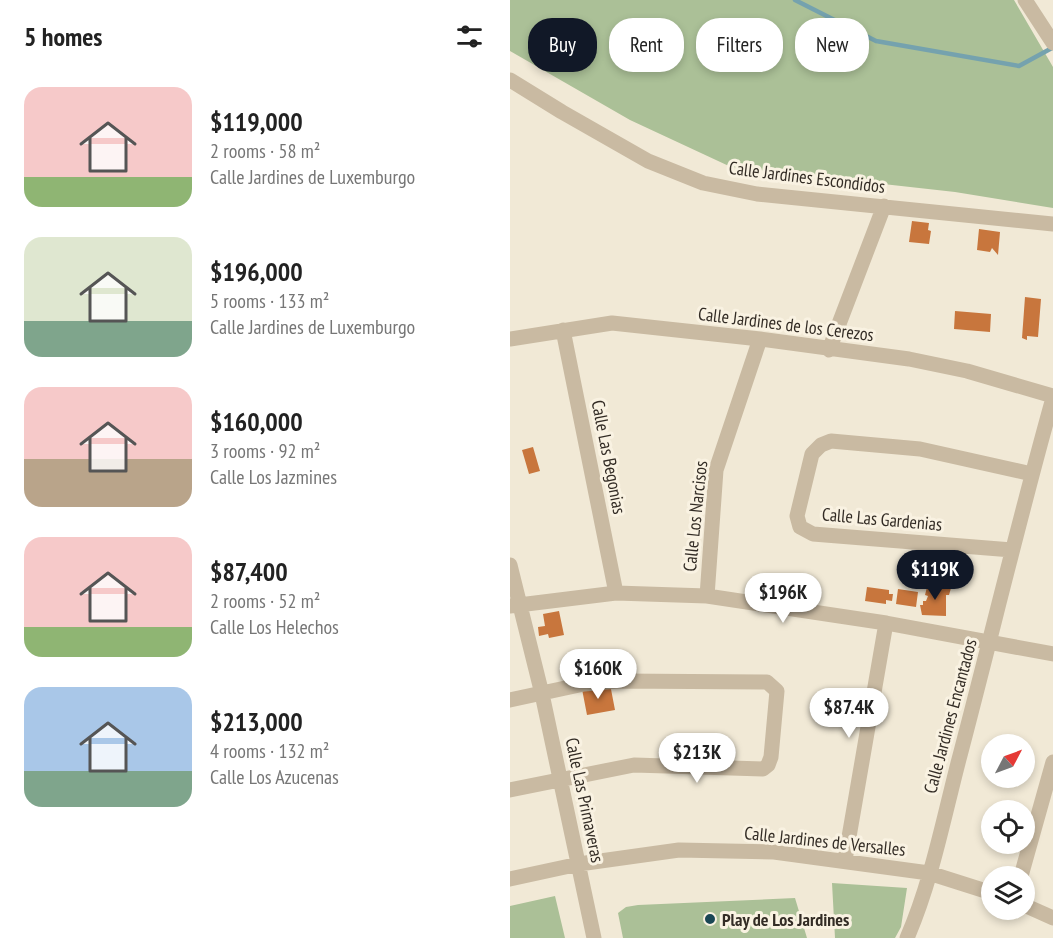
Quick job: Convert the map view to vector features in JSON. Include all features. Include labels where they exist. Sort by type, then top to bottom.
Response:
[{"type":"street","points":[[1025,0],[1053,43]]},
{"type":"street","name":"Calle Jardines Escondidos","points":[[510,80],[648,161],[704,183],[758,194],[1053,224]]},
{"type":"street","points":[[829,350],[884,206]]},
{"type":"street","name":"Calle Jardines de los Cerezos","points":[[510,339],[612,323],[760,339],[909,359],[967,371],[1053,397]]},
{"type":"street","name":"Calle Las Begonias","points":[[563,330],[616,593]]},
{"type":"street","name":"Calle Los Narcisos","points":[[707,596],[716,470],[760,339]]},
{"type":"street","name":"Calle Jardines Encantados","points":[[907,938],[929,873],[1053,397]]},
{"type":"street","name":"Calle Las Gardenias","points":[[1012,550],[813,534],[800,527],[797,516],[812,454],[821,445],[831,441],[920,449],[1032,474]]},
{"type":"street","name":"Calle Las Primaveras","points":[[510,565],[514,605],[542,694],[594,938]]},
{"type":"street","points":[[514,605],[616,593],[707,596],[886,623],[1053,654]]},
{"type":"street","points":[[845,860],[886,623]]},
{"type":"street","points":[[510,699],[584,684],[618,681],[767,682],[777,692],[771,756],[768,765],[763,769],[634,765],[510,790]]},
{"type":"street","points":[[1024,866],[1053,762]]},
{"type":"street","points":[[1038,821],[1053,827]]},
{"type":"street","name":"Calle Jardines de Versalles","points":[[510,879],[579,864],[679,850],[774,852],[929,873],[981,890]]},
{"type":"street","points":[[1035,910],[1053,918]]},
{"type":"green space","points":[[510,0],[1014,0],[1053,67],[1053,208],[955,192],[731,167],[630,120],[547,72],[597,72],[597,18],[528,18],[528,61],[510,51]]},
{"type":"green space","points":[[832,883],[907,888],[901,927],[895,938],[835,938]]},
{"type":"green space","points":[[555,896],[565,938],[510,938],[510,906]]},
{"type":"green space","name":"Play de Los Jardines","points":[[795,898],[807,938],[623,938],[618,913],[626,907],[638,905]]},
{"type":"building","points":[[912,221],[929,223],[928,230],[931,231],[929,244],[909,242]]},
{"type":"building","points":[[979,229],[1000,232],[998,255],[992,248],[990,252],[977,250]]},
{"type":"building","points":[[1025,297],[1041,299],[1038,337],[1027,336],[1027,340],[1022,338]]},
{"type":"building","points":[[955,311],[991,314],[990,332],[954,329]]},
{"type":"building","points":[[533,447],[540,471],[529,474],[522,450]]},
{"type":"building","points":[[928,583],[951,588],[949,595],[946,595],[946,616],[922,615],[920,605],[923,605],[923,601],[926,601],[928,596],[925,595]]},
{"type":"building","points":[[867,587],[889,590],[889,594],[893,594],[892,601],[886,600],[886,604],[865,601]]},
{"type":"building","points":[[898,589],[918,592],[916,607],[896,604]]},
{"type":"building","points":[[559,611],[564,635],[549,638],[548,634],[539,636],[538,627],[545,626],[543,614]]},
{"type":"building","points":[[610,684],[615,710],[587,715],[582,689]]},
{"type":"waterway","points":[[795,0],[876,41],[1019,66],[1052,48]]},
{"type":"place","name":"Play de Los Jardines","points":[[710,919]]}]
